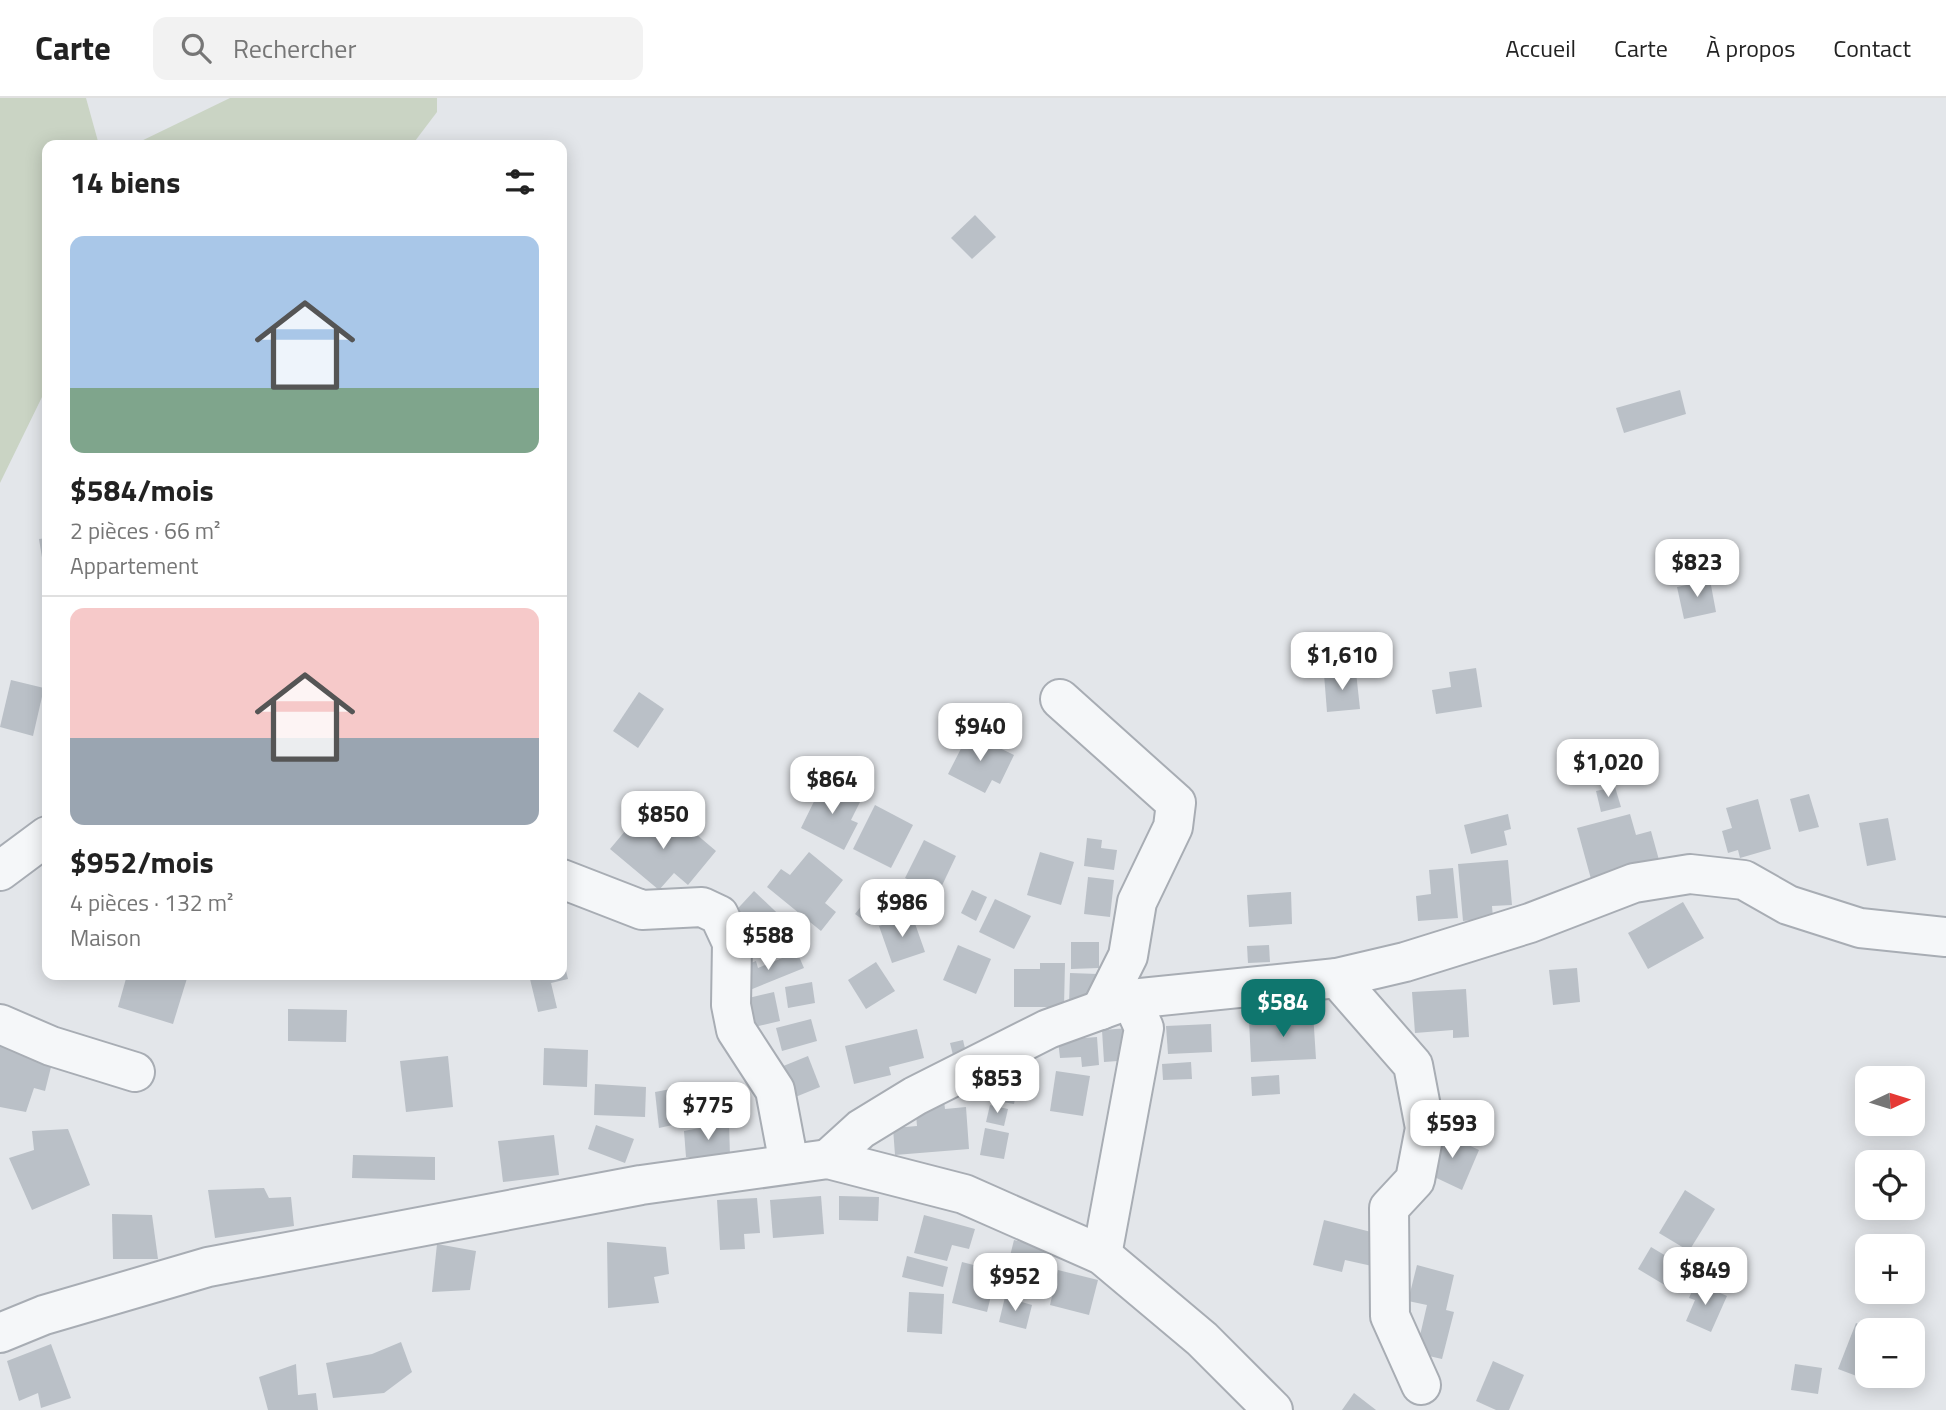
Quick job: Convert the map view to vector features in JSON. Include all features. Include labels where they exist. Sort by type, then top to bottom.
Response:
[{"type":"street","points":[[1060,699],[1175,803],[1173,827],[1137,902],[1116,1004]]},
{"type":"street","points":[[0,871],[42,840]]},
{"type":"street","points":[[828,1159],[861,1129],[915,1096],[1048,1029],[1116,1004],[1337,978],[1405,961],[1530,923],[1634,883],[1690,874],[1744,880],[1788,905],[1860,928],[1946,937]]},
{"type":"street","points":[[567,881],[642,910],[702,907],[719,915],[732,943],[731,1005],[736,1030],[775,1090],[789,1164]]},
{"type":"street","points":[[1337,978],[1413,1065],[1425,1128],[1415,1181],[1389,1208],[1390,1317],[1421,1385]]},
{"type":"street","points":[[1102,1255],[1144,1028],[1116,1004]]},
{"type":"street","points":[[0,1024],[51,1046],[135,1072]]},
{"type":"street","points":[[0,1333],[44,1315],[208,1267],[641,1185],[828,1159],[964,1194],[1102,1255],[1202,1339],[1273,1410]]},
{"type":"green space","points":[[0,98],[86,98],[98,140],[42,140],[42,397],[0,483]]},
{"type":"green space","points":[[230,98],[437,98],[437,112],[416,140],[143,140]]},
{"type":"building","points":[[975,215],[996,237],[972,259],[951,238]]},
{"type":"building","points":[[1680,390],[1686,414],[1624,433],[1616,408]]},
{"type":"building","points":[[1710,580],[1716,612],[1684,619],[1677,587]]},
{"type":"building","points":[[1476,668],[1482,707],[1436,714],[1432,690],[1451,687],[1449,672]]},
{"type":"building","points":[[1356,672],[1360,709],[1327,712],[1324,674]]},
{"type":"building","points":[[11,680],[42,688],[33,736],[0,727]]},
{"type":"building","points":[[639,692],[664,709],[638,748],[613,731]]},
{"type":"building","points":[[969,733],[1014,755],[1000,784],[992,780],[985,793],[948,774]]},
{"type":"building","points":[[824,781],[861,800],[851,820],[858,823],[844,850],[801,828]]},
{"type":"building","points":[[1615,787],[1621,807],[1601,812],[1596,791]]},
{"type":"building","points":[[1809,794],[1819,827],[1799,832],[1790,799]]},
{"type":"building","points":[[1758,799],[1771,849],[1740,858],[1738,850],[1728,853],[1722,831],[1732,828],[1726,808]]},
{"type":"building","points":[[875,805],[913,825],[891,868],[853,849]]},
{"type":"building","points":[[670,812],[716,851],[688,885],[674,873],[659,890],[610,849],[636,818],[653,832]]},
{"type":"building","points":[[1508,814],[1511,829],[1504,831],[1507,845],[1471,854],[1464,825]]},
{"type":"building","points":[[1630,814],[1636,835],[1651,831],[1659,860],[1591,879],[1577,828]]},
{"type":"building","points":[[1888,818],[1896,860],[1867,866],[1859,823]]},
{"type":"building","points":[[1087,838],[1102,840],[1101,848],[1117,850],[1114,870],[1084,866]]},
{"type":"building","points":[[924,840],[956,856],[938,894],[905,878]]},
{"type":"building","points":[[809,852],[843,880],[825,903],[836,912],[821,931],[767,887],[781,869],[790,875]]},
{"type":"building","points":[[1040,852],[1074,862],[1061,905],[1027,895]]},
{"type":"building","points":[[1508,860],[1512,905],[1492,906],[1493,918],[1463,921],[1458,864]]},
{"type":"building","points":[[1453,868],[1458,918],[1418,921],[1416,896],[1431,894],[1429,870]]},
{"type":"building","points":[[1088,877],[1114,880],[1110,917],[1084,914]]},
{"type":"building","points":[[881,881],[896,893],[870,925],[855,914]]},
{"type":"building","points":[[972,890],[987,897],[976,921],[961,913]]},
{"type":"building","points":[[754,891],[794,929],[767,957],[729,918]]},
{"type":"building","points":[[1291,892],[1292,924],[1249,927],[1247,895]]},
{"type":"building","points":[[995,899],[1031,916],[1014,949],[979,932]]},
{"type":"building","points":[[1683,902],[1704,938],[1648,969],[1628,933]]},
{"type":"building","points":[[912,915],[925,952],[892,963],[879,926]]},
{"type":"building","points":[[1071,942],[1099,942],[1099,968],[1071,969]]},
{"type":"building","points":[[958,945],[991,959],[976,994],[943,980]]},
{"type":"building","points":[[1269,945],[1270,962],[1248,963],[1247,946]]},
{"type":"building","points":[[797,952],[804,968],[745,992],[736,969],[756,961],[758,968]]},
{"type":"building","points":[[876,962],[895,991],[866,1009],[848,980]]},
{"type":"building","points":[[1040,963],[1065,963],[1064,1007],[1014,1007],[1014,969],[1040,969]]},
{"type":"building","points":[[1577,968],[1580,1002],[1553,1005],[1549,970]]},
{"type":"building","points":[[1070,973],[1098,974],[1092,1006],[1069,1006]]},
{"type":"building","points":[[126,980],[186,980],[173,1024],[118,1007]]},
{"type":"building","points":[[530,980],[564,980],[551,983],[557,1008],[538,1012]]},
{"type":"building","points":[[812,982],[815,1003],[788,1008],[785,987]]},
{"type":"building","points":[[1466,989],[1469,1037],[1453,1038],[1453,1030],[1415,1033],[1412,992]]},
{"type":"building","points":[[774,992],[780,1021],[754,1027],[736,1001]]},
{"type":"building","points":[[288,1009],[347,1010],[346,1042],[288,1041]]},
{"type":"building","points":[[1313,1012],[1316,1059],[1251,1062],[1249,1020],[1291,1018],[1291,1014]]},
{"type":"building","points":[[811,1019],[817,1041],[782,1051],[776,1028]]},
{"type":"building","points":[[1211,1024],[1212,1052],[1168,1054],[1166,1026]]},
{"type":"building","points":[[1129,1028],[1132,1060],[1104,1062],[1102,1030]]},
{"type":"building","points":[[917,1029],[924,1058],[889,1067],[891,1075],[854,1084],[845,1046]]},
{"type":"building","points":[[1097,1037],[1099,1065],[1082,1067],[1081,1057],[1060,1058],[1058,1040]]},
{"type":"building","points":[[963,1040],[968,1061],[955,1063],[950,1043]]},
{"type":"building","points":[[0,1044],[51,1067],[45,1091],[34,1088],[26,1112],[0,1107]]},
{"type":"building","points":[[544,1048],[588,1050],[587,1087],[543,1085]]},
{"type":"building","points":[[448,1056],[453,1107],[406,1112],[400,1061]]},
{"type":"building","points":[[808,1056],[820,1087],[788,1100],[776,1069]]},
{"type":"building","points":[[1191,1062],[1192,1079],[1163,1080],[1162,1064]]},
{"type":"building","points":[[1056,1071],[1090,1076],[1083,1116],[1050,1111]]},
{"type":"building","points":[[1279,1075],[1280,1094],[1252,1096],[1251,1077]]},
{"type":"building","points":[[595,1084],[646,1087],[645,1117],[594,1115]]},
{"type":"building","points":[[994,1084],[1017,1088],[1014,1104],[991,1100]]},
{"type":"building","points":[[676,1088],[682,1123],[659,1128],[655,1092]]},
{"type":"building","points":[[944,1101],[945,1109],[966,1107],[969,1149],[895,1155],[893,1128],[917,1126],[915,1104]]},
{"type":"building","points":[[990,1105],[1008,1109],[1004,1126],[986,1122]]},
{"type":"building","points":[[729,1122],[730,1157],[686,1157],[684,1131]]},
{"type":"building","points":[[596,1125],[634,1139],[625,1163],[588,1149]]},
{"type":"building","points":[[985,1128],[1009,1133],[1004,1159],[980,1155]]},
{"type":"building","points":[[68,1129],[90,1185],[32,1210],[9,1158],[34,1150],[32,1131]]},
{"type":"building","points":[[1437,1130],[1479,1150],[1462,1190],[1428,1174]]},
{"type":"building","points":[[554,1135],[559,1175],[503,1182],[498,1141]]},
{"type":"building","points":[[353,1155],[435,1157],[435,1180],[352,1178]]},
{"type":"building","points":[[264,1188],[269,1198],[291,1197],[294,1226],[215,1238],[208,1190]]},
{"type":"building","points":[[1685,1190],[1715,1209],[1689,1251],[1659,1233]]},
{"type":"building","points":[[821,1196],[824,1234],[773,1238],[770,1200]]},
{"type":"building","points":[[839,1196],[879,1197],[878,1221],[839,1220]]},
{"type":"building","points":[[757,1198],[760,1233],[744,1234],[745,1249],[720,1250],[717,1200]]},
{"type":"building","points":[[112,1214],[152,1215],[158,1259],[113,1259]]},
{"type":"building","points":[[924,1215],[975,1229],[969,1249],[952,1245],[947,1261],[914,1253]]},
{"type":"building","points":[[1324,1220],[1379,1234],[1372,1266],[1345,1260],[1342,1272],[1313,1265]]},
{"type":"building","points":[[1014,1240],[1050,1249],[1041,1285],[1005,1276]]},
{"type":"building","points":[[607,1242],[666,1247],[669,1274],[654,1277],[659,1303],[608,1308]]},
{"type":"building","points":[[437,1244],[476,1251],[470,1290],[432,1292]]},
{"type":"building","points":[[1651,1247],[1681,1265],[1668,1287],[1638,1269]]},
{"type":"building","points":[[907,1256],[948,1267],[943,1287],[902,1277]]},
{"type":"building","points":[[962,1262],[997,1271],[987,1312],[952,1303]]},
{"type":"building","points":[[1417,1265],[1454,1275],[1446,1310],[1454,1312],[1442,1359],[1416,1353],[1427,1305],[1408,1301]]},
{"type":"building","points":[[1058,1270],[1098,1280],[1089,1315],[1050,1305]]},
{"type":"building","points":[[1696,1282],[1727,1296],[1711,1332],[1686,1321],[1695,1300],[1689,1298]]},
{"type":"building","points":[[909,1292],[944,1294],[942,1334],[907,1332]]},
{"type":"building","points":[[1005,1297],[1032,1305],[1026,1329],[999,1322]]},
{"type":"building","points":[[1855,1326],[1855,1375],[1838,1369]]},
{"type":"building","points":[[401,1342],[412,1372],[384,1393],[333,1398],[326,1363],[372,1354]]},
{"type":"building","points":[[51,1344],[71,1398],[41,1408],[38,1393],[19,1401],[7,1361]]},
{"type":"building","points":[[1493,1361],[1524,1375],[1509,1410],[1496,1410],[1476,1401]]},
{"type":"building","points":[[296,1364],[298,1395],[316,1393],[318,1410],[268,1410],[259,1377]]},
{"type":"building","points":[[1795,1364],[1822,1368],[1818,1394],[1791,1390]]},
{"type":"building","points":[[1354,1393],[1376,1410],[1342,1410]]}]
